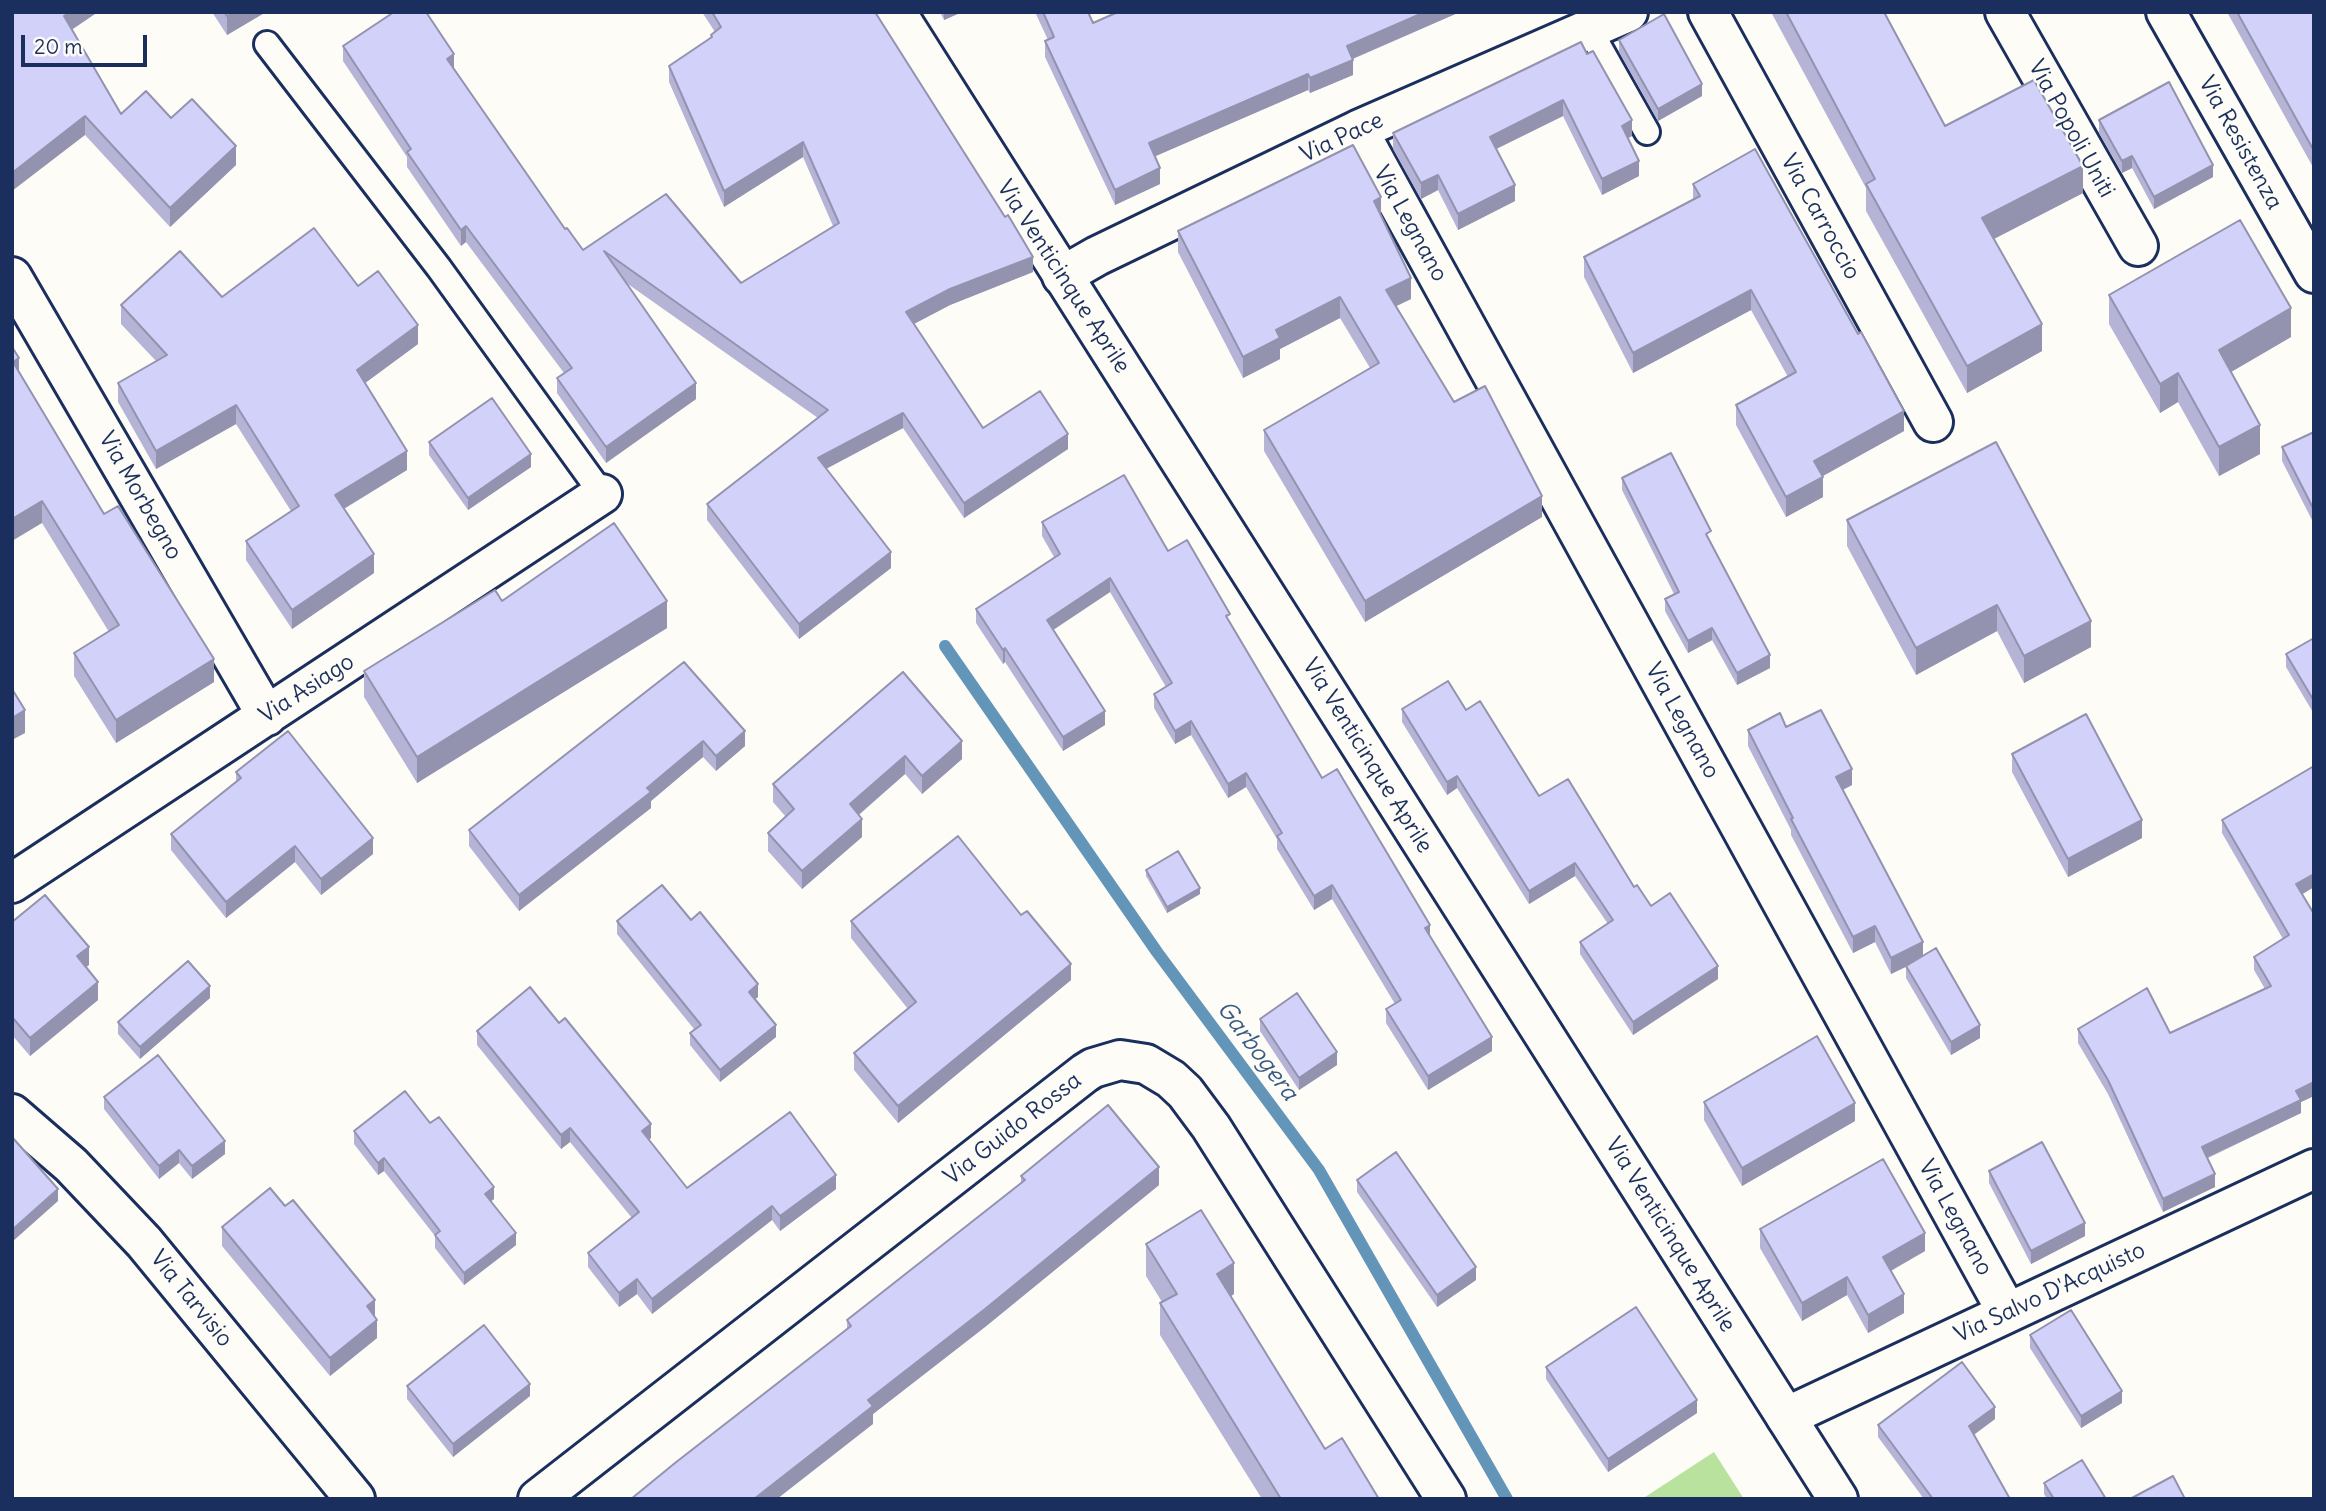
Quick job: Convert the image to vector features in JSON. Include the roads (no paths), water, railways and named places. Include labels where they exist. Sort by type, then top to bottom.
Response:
[{"type":"street","name":"Via Venticinque Aprile","points":[[896,12],[1838,1499]]},
{"type":"street","name":"Via Pace","points":[[1062,276],[1097,256],[1358,130],[1629,12]]},
{"type":"street","name":"Via Carroccio","points":[[1708,12],[1933,422]]},
{"type":"street","name":"Via Popoli Uniti","points":[[2005,12],[2138,246]]},
{"type":"street","name":"Via Resistenza","points":[[2166,12],[2314,273]]},
{"type":"street","name":"Via Legnano","points":[[1358,130],[2007,1312]]},
{"type":"street","name":"Via Morbegno","points":[[12,277],[267,716]]},
{"type":"street","name":"Via Asiago","points":[[12,883],[602,494]]},
{"type":"street","name":"Via Guido Rossa","points":[[538,1499],[1085,1073],[1120,1060],[1138,1061],[1171,1079],[1185,1092],[1212,1127],[1446,1499]]},
{"type":"street","name":"Via Tarvisio","points":[[12,1114],[71,1164],[144,1242],[355,1499]]},
{"type":"street","name":"Via Salvo D'Acquisto","points":[[1786,1417],[2314,1169]]},
{"type":"lane","points":[[1589,29],[1647,132]]},
{"type":"lane","points":[[267,44],[439,268],[602,494]]},
{"type":"waterway","name":"Garbogera","points":[[945,646],[1157,952],[1319,1170],[1507,1499]]}]
